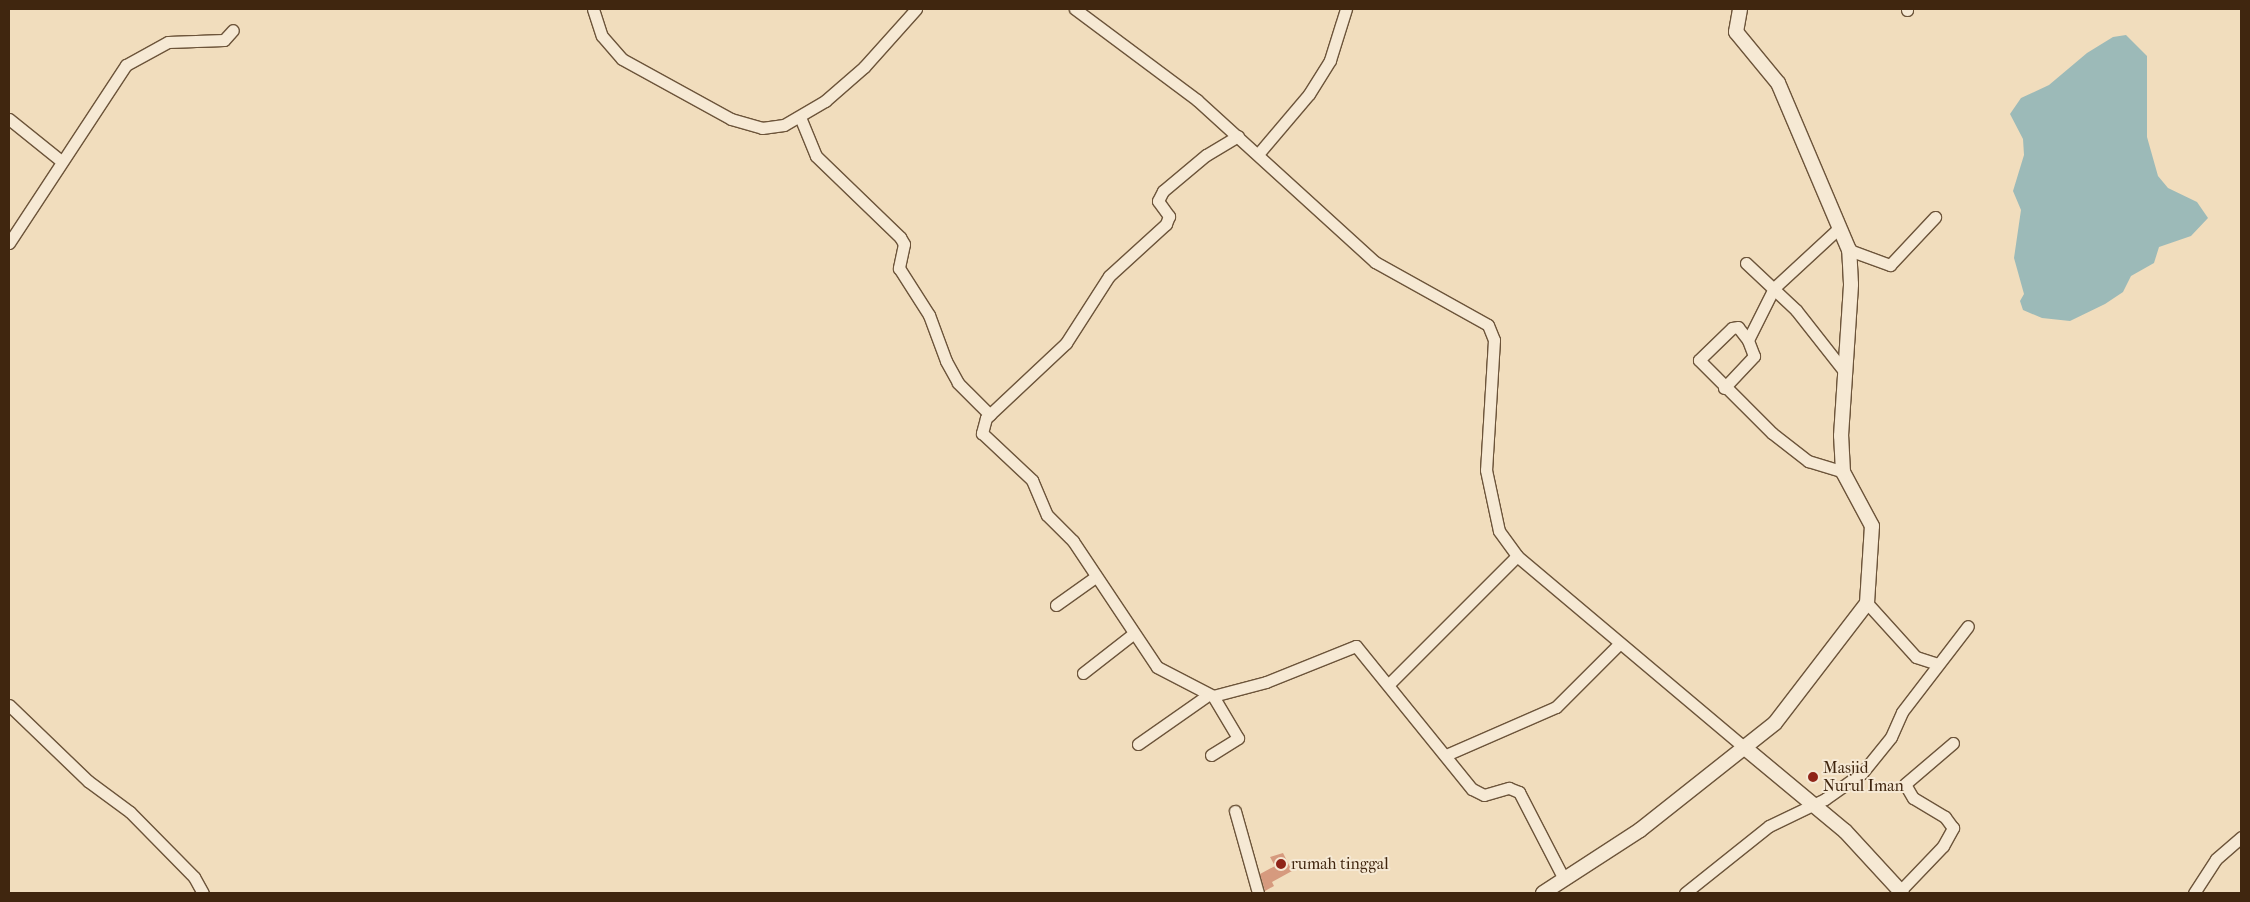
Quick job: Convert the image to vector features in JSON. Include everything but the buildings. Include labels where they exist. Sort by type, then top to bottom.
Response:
[{"type":"street","points":[[593,9],[602,36],[614,52],[683,95],[754,126],[779,126],[800,117],[864,67],[916,9]]},
{"type":"street","points":[[1075,9],[1259,153],[1375,262],[1492,330],[1487,488],[1499,531],[1517,556],[1619,644],[1814,804],[1901,892],[1943,846],[1953,828],[1945,817],[1913,798],[1905,784],[1954,742]]},
{"type":"street","points":[[1259,153],[1309,94],[1330,60],[1346,9]]},
{"type":"street","points":[[1543,893],[1640,830],[1787,713],[1867,603],[1872,526],[1843,472],[1844,371],[1851,284],[1849,250],[1778,83],[1736,32],[1740,9]]},
{"type":"street","points":[[9,243],[60,160],[133,59],[168,42],[224,40],[233,30]]},
{"type":"street","points":[[800,117],[816,156],[900,236],[904,244],[899,268],[929,315],[949,366],[958,383],[990,415]]},
{"type":"street","points":[[9,119],[60,160]]},
{"type":"street","points":[[1212,755],[1238,738],[1211,695],[1157,667],[1094,578],[1073,541],[1047,515],[1032,480],[982,433],[981,425],[1062,347],[1103,283],[1166,224],[1169,216],[1158,200],[1164,191],[1206,155],[1238,136]]},
{"type":"street","points":[[1849,250],[1890,265],[1935,216]]},
{"type":"street","points":[[1748,340],[1774,288],[1839,228]]},
{"type":"street","points":[[1746,263],[1774,288],[1844,371]]},
{"type":"street","points":[[1724,388],[1754,356],[1748,340],[1735,327],[1698,358],[1724,388],[1808,461],[1843,472]]},
{"type":"street","points":[[1389,684],[1517,556]]},
{"type":"street","points":[[1056,605],[1094,578]]},
{"type":"street","points":[[1867,603],[1916,657],[1937,664]]},
{"type":"street","points":[[1685,893],[1756,835],[1849,784],[1876,758],[1902,712],[1968,626]]},
{"type":"street","points":[[1083,673],[1133,634]]},
{"type":"street","points":[[1446,754],[1556,707],[1619,644]]},
{"type":"street","points":[[1138,744],[1211,695],[1266,682],[1354,646],[1389,684],[1477,793],[1509,788],[1519,792],[1564,879]]},
{"type":"street","points":[[9,705],[74,768],[130,812],[194,876],[203,893]]},
{"type":"street","points":[[1235,811],[1258,893]]},
{"type":"street","points":[[2194,893],[2216,859],[2241,837]]},
{"type":"water","points":[[2126,35],[2147,56],[2147,137],[2158,176],[2168,188],[2197,202],[2208,218],[2191,236],[2159,247],[2154,263],[2131,276],[2123,292],[2105,304],[2070,321],[2042,318],[2023,310],[2020,301],[2024,294],[2014,258],[2021,210],[2013,191],[2024,155],[2023,139],[2010,114],[2021,98],[2049,85],[2087,53],[2113,37]]},
{"type":"place","name":"Masjid Nurul Iman","points":[[1813,777]]},
{"type":"place","name":"rumah tinggal","points":[[1281,864]]}]
